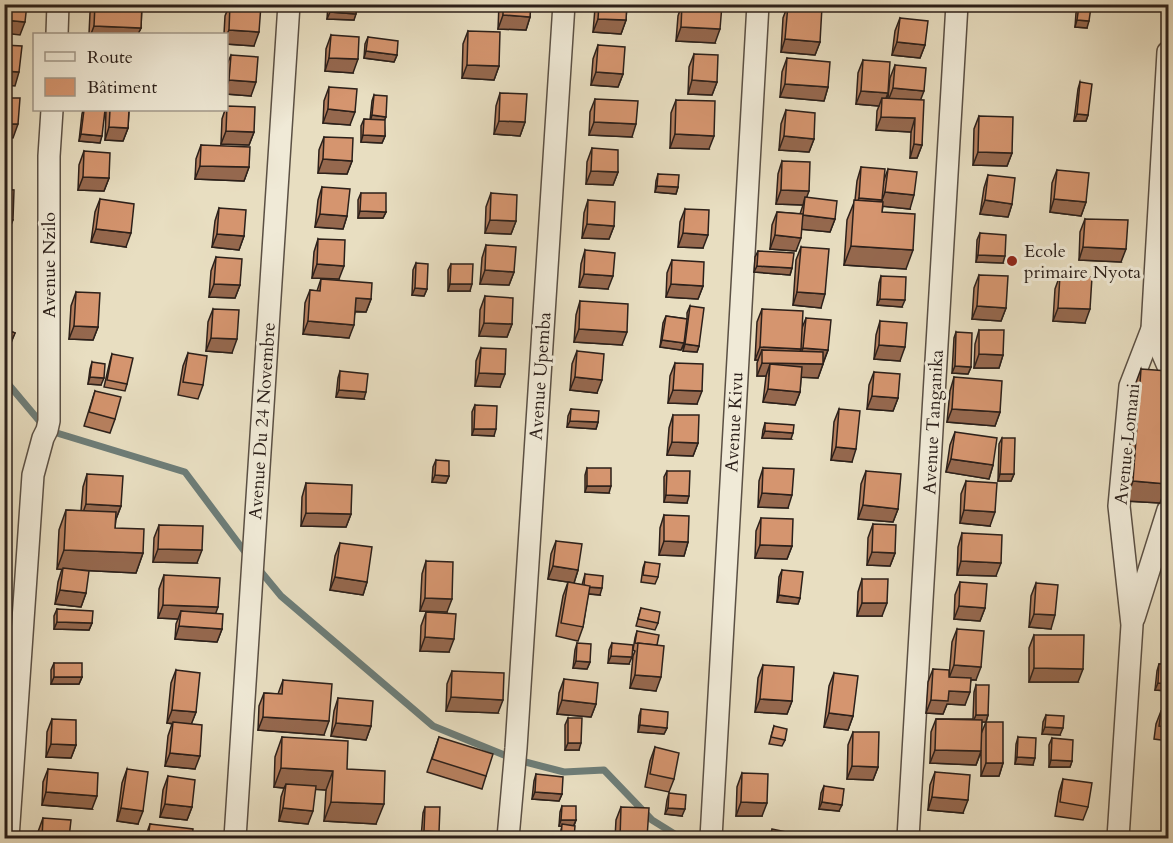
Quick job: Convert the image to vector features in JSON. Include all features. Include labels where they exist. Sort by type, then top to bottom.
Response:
[{"type":"street","points":[[57,33],[58,4]]},
{"type":"street","name":"Avenue Du 24 Novembre","points":[[235,838],[289,4]]},
{"type":"street","name":"Avenue Upemba","points":[[508,838],[516,748],[564,4]]},
{"type":"street","name":"Avenue Kivu","points":[[711,838],[758,4]]},
{"type":"street","name":"Avenue Tanganika","points":[[909,838],[957,4]]},
{"type":"street","name":"Avenue Lomani","points":[[1118,838],[1132,625],[1119,506],[1130,386],[1152,329],[1168,52]]},
{"type":"street","name":"Avenue Nzilo","points":[[8,838],[33,475],[46,430],[49,156],[52,111]]},
{"type":"street","points":[[1152,329],[1168,366]]},
{"type":"street","points":[[1132,625],[1168,510]]},
{"type":"building","points":[[4,4],[27,4],[25,22],[4,20]]},
{"type":"building","points":[[95,4],[142,4],[141,28],[94,26]]},
{"type":"building","points":[[230,4],[261,5],[259,32],[229,30]]},
{"type":"building","points":[[330,4],[357,4],[356,14],[330,12]]},
{"type":"building","points":[[503,4],[531,4],[530,17],[503,15]]},
{"type":"building","points":[[599,4],[627,4],[626,20],[598,19]]},
{"type":"building","points":[[682,4],[722,5],[720,29],[681,27]]},
{"type":"building","points":[[788,5],[822,7],[820,42],[785,39]]},
{"type":"building","points":[[1079,6],[1091,7],[1089,21],[1077,20]]},
{"type":"building","points":[[900,18],[928,21],[925,45],[897,42]]},
{"type":"building","points":[[468,31],[500,32],[499,66],[467,65]]},
{"type":"building","points":[[331,35],[359,37],[358,59],[329,58]]},
{"type":"building","points":[[368,37],[398,41],[397,55],[366,51]]},
{"type":"building","points":[[4,45],[22,46],[19,72],[4,71]]},
{"type":"building","points":[[598,45],[625,47],[623,74],[596,72]]},
{"type":"building","points":[[694,54],[718,55],[717,82],[692,80]]},
{"type":"building","points":[[231,55],[258,57],[256,82],[229,80]]},
{"type":"building","points":[[787,58],[830,62],[828,87],[785,84]]},
{"type":"building","points":[[863,60],[890,62],[888,93],[861,91]]},
{"type":"building","points":[[895,65],[926,68],[924,91],[893,88]]},
{"type":"building","points":[[1080,82],[1092,84],[1088,115],[1077,114]]},
{"type":"building","points":[[329,87],[357,89],[355,112],[328,109]]},
{"type":"building","points":[[500,93],[527,94],[525,122],[499,121]]},
{"type":"building","points":[[374,95],[387,96],[386,117],[372,115]]},
{"type":"building","points":[[4,98],[20,98],[18,124],[4,124]]},
{"type":"building","points":[[882,98],[924,100],[922,145],[914,144],[915,118],[881,117]]},
{"type":"building","points":[[595,99],[638,101],[636,124],[594,122]]},
{"type":"building","points":[[676,100],[715,101],[714,136],[675,134]]},
{"type":"building","points":[[228,106],[255,107],[254,132],[226,131]]},
{"type":"building","points":[[786,110],[815,113],[814,139],[784,136]]},
{"type":"building","points":[[84,111],[105,111],[102,136],[81,134]]},
{"type":"building","points":[[110,111],[129,111],[128,128],[109,127]]},
{"type":"building","points":[[979,116],[1013,117],[1012,153],[978,152]]},
{"type":"building","points":[[364,119],[385,120],[385,136],[363,135]]},
{"type":"building","points":[[324,137],[353,138],[352,161],[323,159]]},
{"type":"building","points":[[201,145],[250,147],[249,167],[200,166]]},
{"type":"building","points":[[592,148],[618,150],[618,172],[591,171]]},
{"type":"building","points":[[84,151],[110,153],[109,178],[83,177]]},
{"type":"building","points":[[782,161],[810,162],[809,191],[781,190]]},
{"type":"building","points":[[861,167],[885,169],[882,200],[859,198]]},
{"type":"building","points":[[888,169],[917,172],[914,195],[885,192]]},
{"type":"building","points":[[1057,170],[1089,173],[1086,202],[1054,199]]},
{"type":"building","points":[[658,174],[679,175],[678,187],[657,186]]},
{"type":"building","points":[[988,175],[1015,178],[1012,204],[985,200]]},
{"type":"building","points":[[322,187],[350,189],[347,216],[320,214]]},
{"type":"building","points":[[4,189],[14,190],[13,220],[4,219]]},
{"type":"building","points":[[361,193],[386,193],[386,212],[360,211]]},
{"type":"building","points":[[491,193],[517,195],[516,221],[490,220]]},
{"type":"building","points":[[805,197],[837,201],[835,219],[803,215]]},
{"type":"building","points":[[100,199],[134,204],[131,233],[96,229]]},
{"type":"building","points":[[588,200],[615,202],[614,226],[587,224]]},
{"type":"building","points":[[854,200],[883,202],[882,212],[915,214],[913,250],[851,246]]},
{"type":"building","points":[[219,208],[246,210],[244,236],[217,234]]},
{"type":"building","points":[[685,209],[709,210],[708,235],[683,233]]},
{"type":"building","points":[[777,212],[803,214],[801,238],[775,235]]},
{"type":"building","points":[[1085,219],[1128,220],[1126,249],[1083,247]]},
{"type":"building","points":[[980,233],[1006,235],[1005,256],[978,255]]},
{"type":"building","points":[[318,239],[345,240],[344,266],[317,264]]},
{"type":"building","points":[[486,245],[516,247],[514,272],[485,270]]},
{"type":"building","points":[[801,247],[829,249],[825,294],[797,292]]},
{"type":"building","points":[[585,250],[615,253],[613,276],[584,274]]},
{"type":"building","points":[[758,251],[794,253],[792,268],[757,266]]},
{"type":"building","points":[[216,257],[242,259],[240,285],[214,284]]},
{"type":"building","points":[[672,260],[704,262],[703,286],[671,284]]},
{"type":"building","points":[[416,263],[428,264],[427,289],[415,288]]},
{"type":"building","points":[[451,264],[473,264],[472,284],[450,284]]},
{"type":"building","points":[[979,275],[1008,276],[1006,308],[977,306]]},
{"type":"building","points":[[1060,275],[1092,277],[1090,309],[1058,308]]},
{"type":"building","points":[[881,276],[906,277],[905,300],[880,299]]},
{"type":"building","points":[[321,279],[372,283],[371,299],[356,298],[354,325],[308,321],[310,290],[320,291]]},
{"type":"building","points":[[76,292],[100,293],[98,327],[74,326]]},
{"type":"building","points":[[485,296],[513,298],[512,324],[484,323]]},
{"type":"building","points":[[580,301],[628,304],[627,332],[579,329]]},
{"type":"building","points":[[690,306],[704,308],[699,346],[685,344]]},
{"type":"building","points":[[213,309],[239,310],[237,339],[211,338]]},
{"type":"building","points":[[762,309],[803,311],[801,349],[760,347]]},
{"type":"building","points":[[666,316],[687,319],[684,343],[662,340]]},
{"type":"building","points":[[806,318],[831,320],[828,350],[803,348]]},
{"type":"building","points":[[880,321],[907,323],[905,347],[879,345]]},
{"type":"building","points":[[4,329],[15,333],[9,346],[4,344]]},
{"type":"building","points":[[979,330],[1004,330],[1003,355],[979,354]]},
{"type":"building","points":[[956,332],[972,333],[971,367],[955,366]]},
{"type":"building","points":[[481,348],[506,349],[505,374],[479,373]]},
{"type":"building","points":[[762,350],[823,352],[823,364],[762,363]]},
{"type":"building","points":[[577,351],[604,354],[602,380],[575,377]]},
{"type":"building","points":[[188,353],[207,356],[203,385],[183,382]]},
{"type":"building","points":[[112,354],[133,358],[127,384],[107,380]]},
{"type":"building","points":[[92,362],[105,364],[104,378],[90,377]]},
{"type":"building","points":[[675,363],[703,364],[702,391],[673,390]]},
{"type":"building","points":[[770,364],[802,367],[800,392],[768,389]]},
{"type":"building","points":[[1141,369],[1168,371],[1167,484],[1133,481]]},
{"type":"building","points":[[340,371],[368,374],[366,392],[339,390]]},
{"type":"building","points":[[874,372],[900,374],[898,398],[872,396]]},
{"type":"building","points":[[954,377],[1002,381],[1000,412],[952,409]]},
{"type":"building","points":[[95,391],[121,397],[115,419],[89,412]]},
{"type":"building","points":[[475,405],[497,406],[496,429],[474,429]]},
{"type":"building","points":[[571,409],[599,411],[598,422],[570,421]]},
{"type":"building","points":[[839,409],[860,411],[856,449],[836,447]]},
{"type":"building","points":[[673,415],[699,415],[698,443],[672,442]]},
{"type":"building","points":[[765,423],[794,425],[793,433],[765,431]]},
{"type":"building","points":[[955,432],[997,438],[993,465],[951,459]]},
{"type":"building","points":[[1002,438],[1015,438],[1014,474],[1000,474]]},
{"type":"building","points":[[436,460],[449,461],[449,476],[435,475]]},
{"type":"building","points":[[587,468],[611,468],[611,486],[587,486]]},
{"type":"building","points":[[763,468],[794,469],[792,495],[762,493]]},
{"type":"building","points":[[667,471],[690,471],[689,496],[666,495]]},
{"type":"building","points":[[866,471],[901,474],[898,509],[863,505]]},
{"type":"building","points":[[87,474],[123,476],[121,506],[86,504]]},
{"type":"building","points":[[966,481],[997,483],[995,512],[964,510]]},
{"type":"building","points":[[306,483],[352,485],[351,514],[306,513]]},
{"type":"building","points":[[66,510],[116,512],[115,528],[144,529],[143,553],[64,550]]},
{"type":"building","points":[[664,515],[689,516],[688,542],[664,541]]},
{"type":"building","points":[[761,518],[793,519],[792,546],[760,545]]},
{"type":"building","points":[[873,524],[896,525],[895,553],[872,552]]},
{"type":"building","points":[[159,525],[203,526],[202,550],[158,549]]},
{"type":"building","points":[[962,533],[1002,535],[1001,563],[961,561]]},
{"type":"building","points":[[556,541],[582,544],[578,570],[553,566]]},
{"type":"building","points":[[340,543],[372,547],[367,582],[335,577]]},
{"type":"building","points":[[426,561],[453,562],[452,599],[425,598]]},
{"type":"building","points":[[645,562],[660,564],[658,577],[643,575]]},
{"type":"building","points":[[63,568],[89,571],[86,593],[60,590]]},
{"type":"building","points":[[782,570],[803,572],[800,598],[779,595]]},
{"type":"building","points":[[585,574],[603,576],[602,588],[584,585]]},
{"type":"building","points":[[164,575],[220,578],[218,607],[163,605]]},
{"type":"building","points":[[862,579],[888,579],[887,603],[862,603]]},
{"type":"building","points":[[568,582],[590,586],[583,627],[561,623]]},
{"type":"building","points":[[960,582],[987,584],[985,608],[959,606]]},
{"type":"building","points":[[1036,583],[1058,585],[1055,615],[1034,614]]},
{"type":"building","points":[[641,608],[660,612],[658,623],[638,619]]},
{"type":"building","points":[[57,609],[93,611],[92,623],[57,622]]},
{"type":"building","points":[[181,611],[223,614],[222,629],[179,626]]},
{"type":"building","points":[[426,612],[456,614],[454,639],[425,637]]},
{"type":"building","points":[[957,629],[984,631],[981,667],[954,665]]},
{"type":"building","points":[[637,631],[659,635],[657,645],[635,643]]},
{"type":"building","points":[[1034,635],[1084,635],[1083,669],[1034,668]]},
{"type":"building","points":[[577,643],[591,644],[590,662],[576,661]]},
{"type":"building","points":[[612,643],[633,645],[632,657],[611,656]]},
{"type":"building","points":[[638,643],[664,646],[661,677],[635,675]]},
{"type":"building","points":[[54,663],[82,663],[82,677],[54,677]]},
{"type":"building","points":[[1159,664],[1168,664],[1168,684],[1158,683]]},
{"type":"building","points":[[763,665],[794,667],[792,701],[760,699]]},
{"type":"building","points":[[933,669],[949,670],[949,677],[971,678],[970,692],[949,691],[948,701],[931,700]]},
{"type":"building","points":[[176,670],[200,673],[196,712],[172,710]]},
{"type":"building","points":[[452,671],[504,673],[503,700],[451,697]]},
{"type":"building","points":[[834,673],[858,676],[853,716],[829,713]]},
{"type":"building","points":[[564,679],[598,683],[596,704],[562,700]]},
{"type":"building","points":[[283,680],[332,684],[329,721],[263,717],[264,693],[282,694]]},
{"type":"building","points":[[976,685],[989,685],[988,715],[976,715]]},
{"type":"building","points":[[338,698],[373,701],[371,726],[336,723]]},
{"type":"building","points":[[641,709],[668,712],[667,728],[640,725]]},
{"type":"building","points":[[1161,711],[1168,712],[1168,727],[1159,726]]},
{"type":"building","points":[[1046,715],[1064,716],[1063,728],[1045,727]]},
{"type":"building","points":[[568,718],[582,718],[581,743],[568,743]]},
{"type":"building","points":[[52,719],[76,720],[76,745],[51,744]]},
{"type":"building","points":[[936,719],[982,720],[981,751],[935,750]]},
{"type":"building","points":[[173,722],[202,725],[200,756],[170,753]]},
{"type":"building","points":[[986,722],[1003,722],[1003,763],[986,763]]},
{"type":"building","points":[[774,726],[787,729],[785,740],[771,737]]},
{"type":"building","points":[[853,732],[879,732],[878,767],[852,766]]},
{"type":"building","points":[[282,737],[348,741],[347,769],[385,771],[384,804],[331,802],[333,771],[281,768]]},
{"type":"building","points":[[439,737],[493,754],[486,776],[432,759]]},
{"type":"building","points":[[1018,737],[1036,738],[1035,758],[1017,757]]},
{"type":"building","points":[[1052,738],[1073,740],[1072,761],[1051,760]]},
{"type":"building","points":[[655,747],[679,753],[674,779],[650,774]]},
{"type":"building","points":[[48,769],[98,773],[97,796],[46,792]]},
{"type":"building","points":[[127,769],[148,772],[143,811],[121,808]]},
{"type":"building","points":[[935,772],[970,775],[968,800],[932,797]]},
{"type":"building","points":[[742,773],[768,774],[767,803],[741,802]]},
{"type":"building","points":[[536,774],[563,777],[562,794],[535,792]]},
{"type":"building","points":[[168,776],[195,780],[192,807],[165,804]]},
{"type":"building","points":[[1063,779],[1092,783],[1088,807],[1060,802]]},
{"type":"building","points":[[286,784],[316,786],[313,811],[283,808]]},
{"type":"building","points":[[824,786],[844,789],[842,805],[822,802]]},
{"type":"building","points":[[669,793],[686,795],[685,809],[668,808]]},
{"type":"building","points":[[562,806],[576,806],[576,820],[561,820]]},
{"type":"building","points":[[425,807],[440,807],[439,832],[424,831]]},
{"type":"building","points":[[621,807],[649,808],[647,838],[620,838]]},
{"type":"building","points":[[43,818],[71,820],[69,838],[42,838]]},
{"type":"building","points":[[150,824],[193,829],[192,838],[148,838]]},
{"type":"building","points":[[562,824],[575,826],[574,838],[561,838]]},
{"type":"building","points":[[772,829],[796,834],[795,838],[770,838]]},
{"type":"building","points":[[285,834],[312,837],[312,838],[285,838]]},
{"type":"waterway","points":[[4,379],[47,430],[185,472],[248,556]]},
{"type":"waterway","points":[[257,567],[281,596],[433,726],[514,759],[564,772],[604,770],[652,820],[681,838]]},
{"type":"place","name":"Ecole primaire Nyota","points":[[1012,261]]}]
